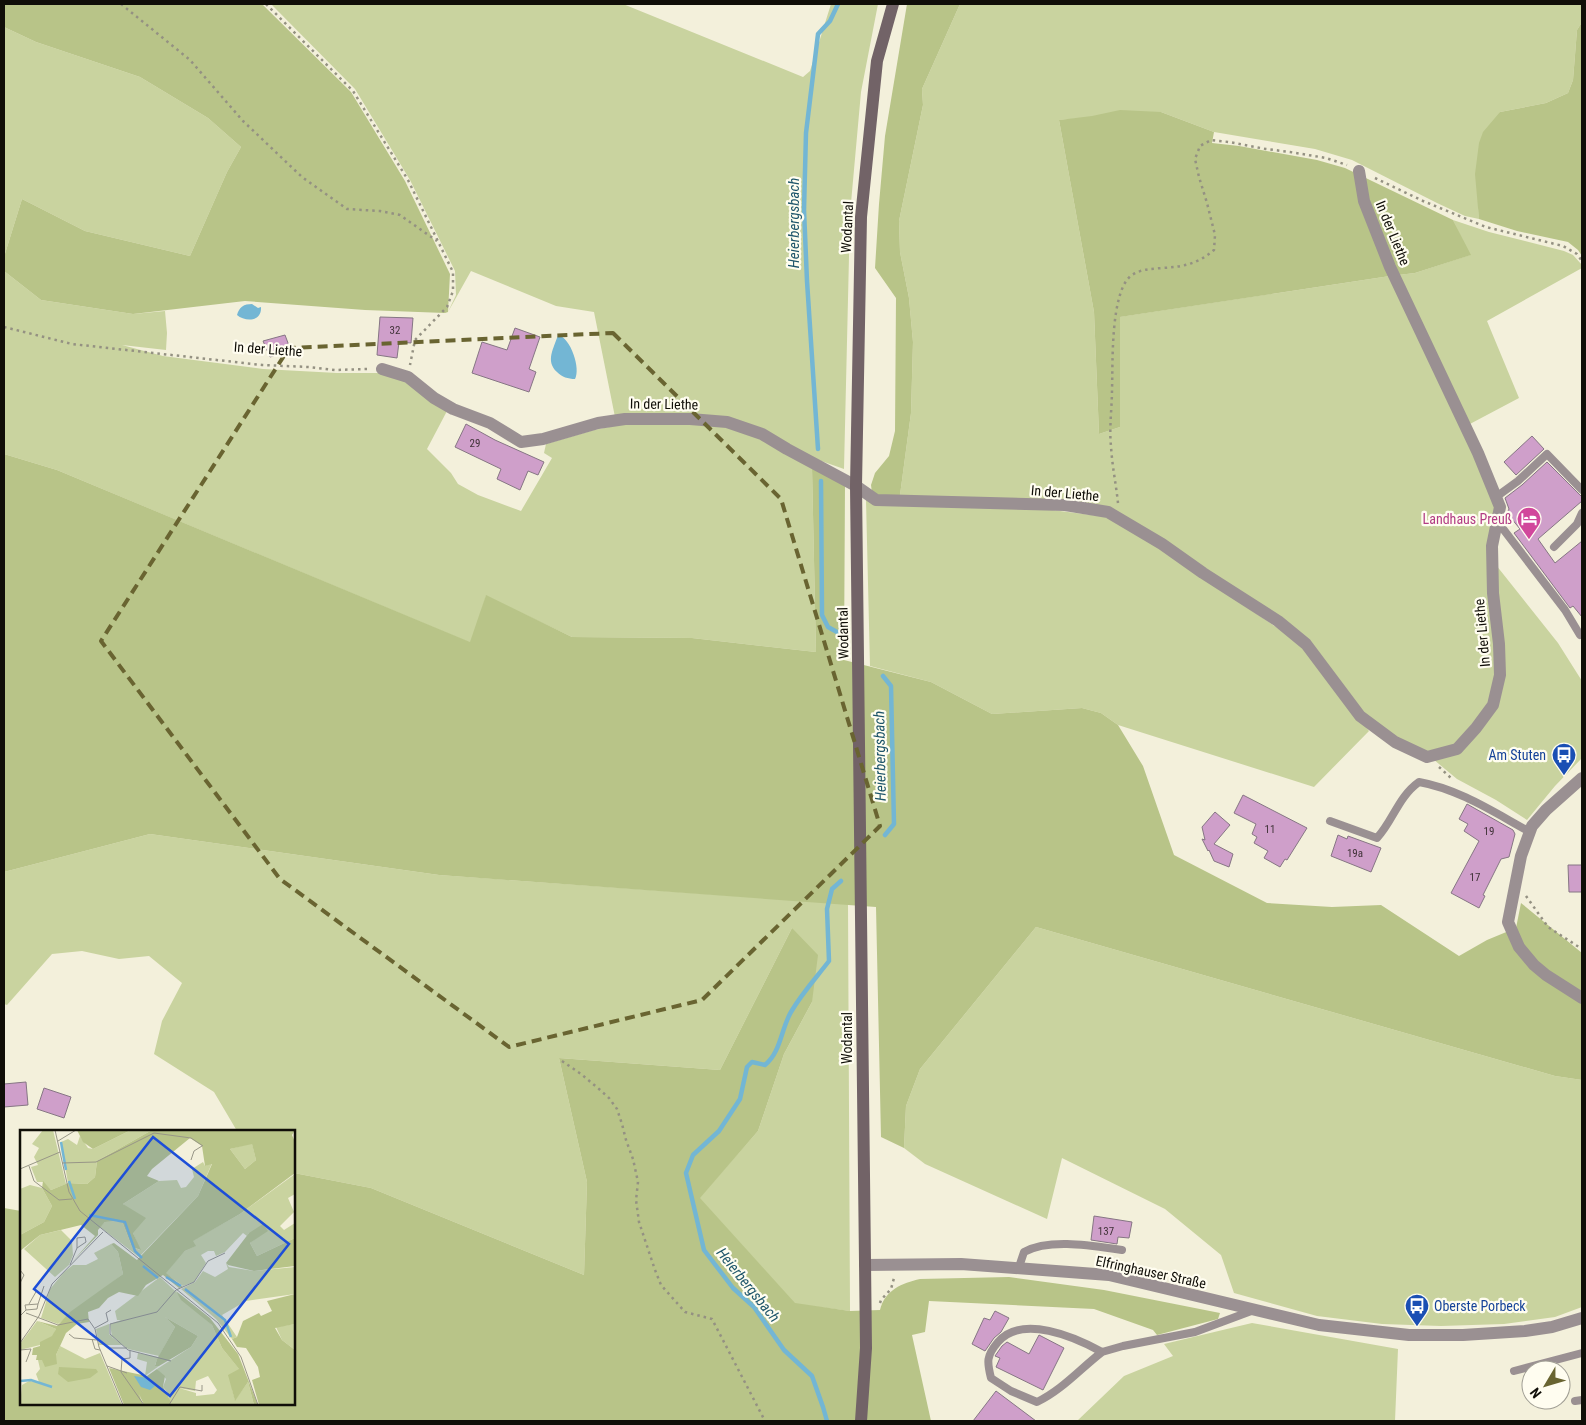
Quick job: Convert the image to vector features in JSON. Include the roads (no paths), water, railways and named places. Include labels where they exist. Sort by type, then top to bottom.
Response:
[{"type":"main road","name":"Wodantal","points":[[866,1265],[856,486],[861,217],[878,61],[893,4]]},
{"type":"main road","points":[[861,1421],[866,1348],[866,1265]]},
{"type":"street","name":"In der Liethe","points":[[382,369],[408,376],[434,398],[453,409],[490,423],[521,442],[543,439],[598,423],[625,419],[682,418],[727,422],[762,434],[856,486],[876,500],[1065,506],[1108,512],[1162,544],[1278,621],[1306,644],[1360,716],[1395,742],[1428,757],[1457,749],[1493,705],[1500,675],[1492,546],[1500,507],[1478,453],[1390,267],[1364,201],[1360,171]]},
{"type":"street","points":[[1582,778],[1546,810],[1532,826],[1520,856],[1516,889],[1508,922],[1519,947],[1534,965],[1546,976],[1582,998]]},
{"type":"street","name":"Elfringhauser Straße","points":[[866,1265],[961,1264],[1109,1275],[1319,1325],[1409,1335],[1464,1335],[1525,1331],[1552,1327],[1582,1318]]},
{"type":"lane","points":[[1496,497],[1518,481],[1548,454],[1582,490]]},
{"type":"lane","points":[[1554,548],[1577,524],[1582,513]]},
{"type":"lane","points":[[1497,521],[1565,610],[1580,635]]},
{"type":"lane","points":[[1330,822],[1377,838],[1385,830],[1400,800],[1418,782],[1433,785],[1461,796],[1530,832]]},
{"type":"lane","points":[[1019,1267],[1024,1252],[1032,1248],[1063,1244],[1122,1250]]},
{"type":"lane","points":[[1102,1352],[1087,1344],[1039,1329],[1017,1330],[1003,1336],[993,1348],[987,1361],[991,1378],[1011,1391],[1037,1402],[1068,1382],[1102,1352],[1122,1346],[1195,1332],[1254,1310]]},
{"type":"lane","points":[[1514,1371],[1582,1353]]},
{"type":"water","points":[[252,304],[258,308],[261,307],[259,316],[248,320],[237,315],[242,306]]},
{"type":"water","points":[[558,335],[563,337],[574,354],[577,368],[575,379],[561,375],[553,368],[551,359]]},
{"type":"waterway","name":"Heierbergsbach","points":[[818,449],[804,210],[806,133],[818,34],[830,21],[838,4]]},
{"type":"waterway","name":"Heierbergsbach","points":[[821,481],[822,615],[828,627],[837,632]]},
{"type":"waterway","name":"Heierbergsbach","points":[[883,676],[891,686],[894,824],[885,835]]},
{"type":"waterway","name":"Heierbergsbach","points":[[827,1421],[812,1376],[784,1350],[754,1307],[733,1288],[704,1250],[686,1173],[693,1155],[719,1131],[740,1099],[747,1067],[752,1062],[765,1065],[770,1060],[778,1047],[791,1012],[804,992],[829,961],[827,909],[832,889],[841,881]]},
{"type":"place","name":"Landhaus Preuß","points":[[1529,540]]},
{"type":"place","name":"Am Stuten","points":[[1564,776]]},
{"type":"place","name":"Oberste Porbeck","points":[[1417,1327]]}]
